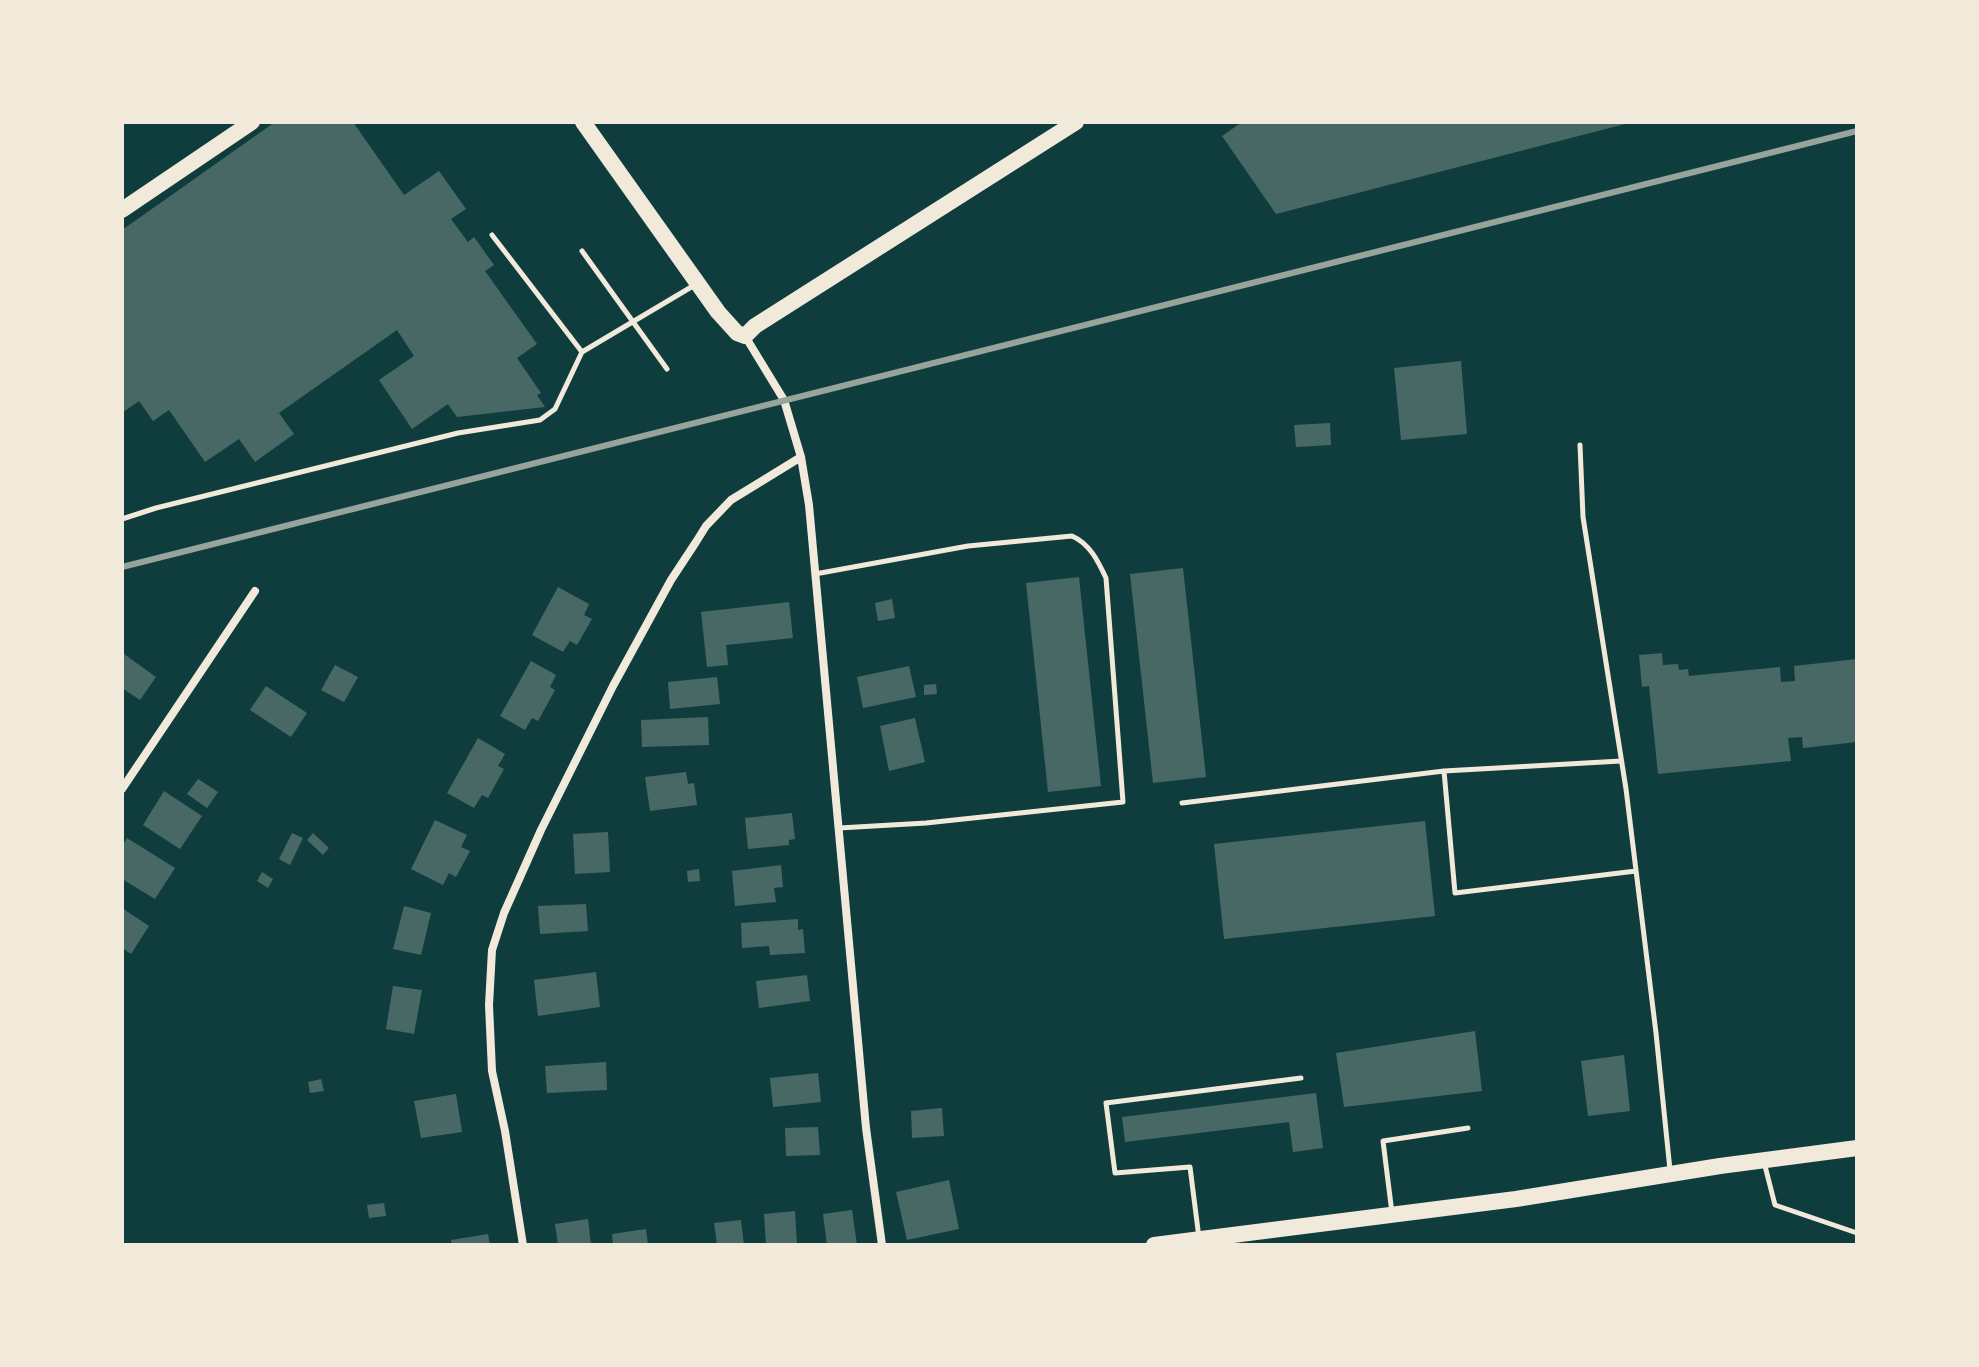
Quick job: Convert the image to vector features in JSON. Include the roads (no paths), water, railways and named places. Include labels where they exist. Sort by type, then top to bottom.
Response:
[{"type":"main road","points":[[122,210],[252,122]]},
{"type":"main road","points":[[583,122],[718,312],[737,333],[745,336],[755,326],[1076,122]]},
{"type":"main road","points":[[1154,1245],[1516,1199],[1857,1148]]},
{"type":"street","points":[[745,336],[784,400],[801,457],[809,505],[866,1128],[882,1245]]},
{"type":"street","points":[[523,1245],[492,1071],[489,1018],[492,950],[504,913],[541,830],[613,686],[671,580],[706,526],[731,500],[801,457]]},
{"type":"street","points":[[122,789],[255,591]]},
{"type":"lane","points":[[492,235],[582,352]]},
{"type":"lane","points":[[582,251],[667,369]]},
{"type":"lane","points":[[122,519],[458,433],[540,420],[555,409],[582,352],[698,283]]},
{"type":"lane","points":[[1580,445],[1583,517],[1636,871],[1671,1174]]},
{"type":"lane","points":[[815,574],[968,546],[1072,536],[1089,548],[1106,578],[1123,802],[926,823],[839,828]]},
{"type":"lane","points":[[1182,803],[1444,771],[1621,761]]},
{"type":"lane","points":[[1444,771],[1455,893],[1636,871]]},
{"type":"lane","points":[[1199,1239],[1190,1167],[1115,1173],[1106,1103],[1301,1078]]},
{"type":"lane","points":[[1392,1214],[1383,1141],[1468,1128]]},
{"type":"lane","points":[[1764,1161],[1775,1205],[1857,1233]]},
{"type":"railway","points":[[122,567],[1857,131]]}]
